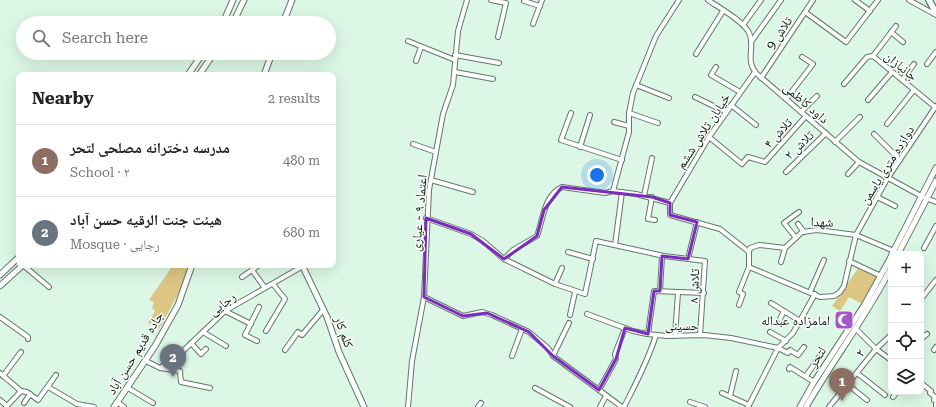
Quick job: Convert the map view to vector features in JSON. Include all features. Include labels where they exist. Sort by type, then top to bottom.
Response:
[{"type":"main road","points":[[929,0],[936,14]]},
{"type":"street","points":[[226,16],[233,0]]},
{"type":"street","points":[[236,16],[244,0]]},
{"type":"street","points":[[286,16],[292,0]]},
{"type":"street","name":"اعتماد ۹ - عیاری","points":[[408,407],[412,361],[424,297],[426,218],[431,180],[443,114],[453,85],[458,31],[467,0]]},
{"type":"street","points":[[490,0],[506,4],[498,37]]},
{"type":"street","points":[[533,24],[542,0]]},
{"type":"street","points":[[613,191],[622,160],[629,126],[628,113],[636,85],[656,36],[680,0]]},
{"type":"street","points":[[708,0],[743,25],[749,32],[751,42],[750,64],[755,72]]},
{"type":"street","points":[[743,25],[762,0]]},
{"type":"street","points":[[751,42],[781,0]]},
{"type":"street","name":"تلاش 9","points":[[761,78],[813,0]]},
{"type":"street","points":[[855,0],[870,11]]},
{"type":"street","points":[[805,12],[846,42],[878,0]]},
{"type":"street","points":[[909,0],[936,14]]},
{"type":"street","points":[[524,2],[540,6]]},
{"type":"street","points":[[696,54],[723,11]]},
{"type":"street","points":[[844,84],[867,57],[873,56],[896,26]]},
{"type":"street","points":[[891,32],[903,42]]},
{"type":"street","points":[[408,41],[455,60]]},
{"type":"street","points":[[416,61],[421,47]]},
{"type":"street","points":[[927,64],[936,52]]},
{"type":"street","points":[[455,55],[498,63]]},
{"type":"street","name":"جانبازان","points":[[873,56],[936,106]]},
{"type":"street","points":[[786,99],[813,64],[802,57]]},
{"type":"street","points":[[190,72],[198,60]]},
{"type":"street","points":[[201,72],[209,60]]},
{"type":"street","points":[[265,72],[269,60]]},
{"type":"street","points":[[902,80],[914,64]]},
{"type":"street","points":[[716,67],[710,75],[740,92]]},
{"type":"street","points":[[455,72],[493,79]]},
{"type":"street","name":"داود کاظمی","points":[[755,72],[859,162],[887,179],[936,202]]},
{"type":"street","name":"خیابان تلاش ششم","points":[[670,203],[708,137],[755,72]]},
{"type":"street","points":[[868,100],[892,72]]},
{"type":"street","points":[[636,85],[669,98]]},
{"type":"street","points":[[887,124],[914,90]]},
{"type":"street","points":[[801,112],[817,96]]},
{"type":"street","points":[[695,97],[726,112]]},
{"type":"street","points":[[730,105],[756,125]]},
{"type":"street","name":"دوازده متری یاسمن","points":[[812,293],[820,297],[828,297],[840,292],[844,286],[856,235],[887,179],[936,106]]},
{"type":"street","points":[[571,113],[561,139],[580,147],[622,160]]},
{"type":"street","points":[[628,113],[658,123]]},
{"type":"street","points":[[580,147],[590,114]]},
{"type":"street","name":"تلاش ۴","points":[[708,137],[742,164],[748,157],[765,162],[806,116]]},
{"type":"street","points":[[835,142],[860,117]]},
{"type":"street","points":[[614,122],[629,126]]},
{"type":"street","name":"تلاش ۲","points":[[786,172],[826,133]]},
{"type":"street","points":[[874,134],[900,160]]},
{"type":"street","points":[[413,144],[436,152]]},
{"type":"street","points":[[644,196],[652,158]]},
{"type":"street","points":[[848,174],[859,162]]},
{"type":"street","points":[[925,198],[936,168]]},
{"type":"street","points":[[431,180],[473,192]]},
{"type":"street","points":[[896,251],[936,181]]},
{"type":"street","points":[[504,259],[513,250],[537,236],[544,210],[559,188],[604,193],[613,191],[622,192],[652,197],[670,203],[670,215],[726,232],[735,242],[749,252]]},
{"type":"street","points":[[614,245],[622,192]]},
{"type":"street","points":[[652,197],[648,218],[655,220]]},
{"type":"street","points":[[877,197],[895,206]]},
{"type":"street","points":[[796,238],[784,223],[799,212]]},
{"type":"street","points":[[426,218],[477,237],[504,259],[555,284],[575,292],[585,294],[596,241],[662,256],[688,258],[697,222]]},
{"type":"street","points":[[798,224],[804,232]]},
{"type":"street","points":[[924,248],[936,226]]},
{"type":"street","name":"شهدا","points":[[785,248],[804,232],[817,230],[856,235],[891,251]]},
{"type":"street","points":[[739,305],[743,294],[739,292],[749,267],[750,248],[756,245],[785,248],[781,262]]},
{"type":"street","points":[[568,252],[593,259]]},
{"type":"street","points":[[660,292],[662,256]]},
{"type":"street","name":"تلاش ۸","points":[[688,258],[705,261],[700,336]]},
{"type":"street","points":[[0,275],[16,260]]},
{"type":"street","points":[[722,393],[749,406],[778,348],[793,334],[800,321],[824,260]]},
{"type":"street","points":[[849,261],[881,276]]},
{"type":"street","name":"لتحر","points":[[854,328],[888,263]]},
{"type":"street","points":[[749,267],[812,293]]},
{"type":"street","points":[[0,286],[20,268]]},
{"type":"street","points":[[27,268],[49,287]]},
{"type":"street","name":"جاده قدیم حسن آباد","points":[[115,405],[146,361],[178,305],[191,268]]},
{"type":"street","points":[[242,277],[255,268]]},
{"type":"street","name":"رجایی","points":[[160,368],[191,343],[225,311],[273,284],[297,268]]},
{"type":"street","name":"کلم کار","points":[[303,268],[364,407]]},
{"type":"street","points":[[555,284],[562,268]]},
{"type":"street","points":[[252,270],[265,288]]},
{"type":"street","name":"لتحر","points":[[800,407],[814,382],[854,328],[888,273]]},
{"type":"street","points":[[924,295],[936,280]]},
{"type":"street","points":[[266,331],[285,299],[273,284]]},
{"type":"street","points":[[648,334],[654,291],[704,293]]},
{"type":"street","points":[[570,314],[575,292]]},
{"type":"street","points":[[676,336],[678,293]]},
{"type":"street","points":[[424,297],[463,316],[487,313],[522,328],[548,348],[553,356],[623,407],[640,377],[656,335]]},
{"type":"street","points":[[772,303],[800,321]]},
{"type":"street","points":[[257,341],[245,335],[260,307]]},
{"type":"street","points":[[285,350],[298,332],[302,335],[323,310]]},
{"type":"street","points":[[225,311],[251,324]]},
{"type":"street","points":[[780,319],[784,311]]},
{"type":"street","name":"حسینی","points":[[587,314],[624,328],[648,334],[731,338],[778,348],[788,353],[790,350],[798,355],[804,347]]},
{"type":"street","points":[[0,317],[28,336],[28,339]]},
{"type":"street","points":[[553,356],[569,323]]},
{"type":"street","points":[[512,356],[522,328]]},
{"type":"street","points":[[599,390],[616,359],[615,354],[624,328]]},
{"type":"street","points":[[854,328],[876,349],[890,359]]},
{"type":"street","points":[[203,332],[226,346]]},
{"type":"street","points":[[770,332],[786,341]]},
{"type":"street","name":"۲","points":[[829,407],[876,349],[888,338]]},
{"type":"street","points":[[191,343],[201,354],[206,350]]},
{"type":"street","points":[[21,352],[1,374],[21,391],[30,394],[38,400],[56,375]]},
{"type":"street","name":"لتحر","points":[[806,407],[836,354]]},
{"type":"street","points":[[806,376],[820,356]]},
{"type":"street","points":[[146,361],[160,368],[180,371],[181,382],[210,388]]},
{"type":"street","points":[[789,369],[790,367],[814,382]]},
{"type":"street","points":[[730,396],[736,371]]},
{"type":"street","points":[[857,373],[885,395]]},
{"type":"street","points":[[848,384],[867,400]]},
{"type":"street","points":[[924,386],[936,399],[936,407]]},
{"type":"street","points":[[48,387],[77,404],[94,407]]},
{"type":"street","points":[[128,388],[153,403]]},
{"type":"street","points":[[535,388],[570,407]]},
{"type":"street","points":[[0,400],[7,407],[21,391]]},
{"type":"street","points":[[24,403],[30,394]]},
{"type":"street","points":[[600,407],[606,396]]},
{"type":"street","points":[[690,402],[705,407]]},
{"type":"street","points":[[478,407],[481,403]]},
{"type":"street","points":[[115,405],[124,407]]},
{"type":"highlighted area","points":[[562,187],[652,197],[670,203],[670,215],[697,222],[688,259],[662,256],[660,291],[654,291],[648,334],[625,328],[616,359],[599,390],[553,356],[529,332],[487,313],[463,316],[424,297],[426,218],[471,234],[504,259],[537,236],[544,210]]},
{"type":"shaded area","points":[[859,267],[879,278],[864,305],[849,297],[840,311],[832,306]]},
{"type":"shaded area","points":[[171,268],[187,268],[182,287],[159,329],[148,323],[155,311],[152,308],[154,302],[149,300]]},
{"type":"place","name":"امامزاده عبداله","points":[[844,320]]},
{"type":"place","name":"هیئت جنت الرقیه حسن آباد","points":[[173,377]]},
{"type":"place","name":"مدرسه دخترانه مصلحی لتحر","points":[[842,401]]}]
